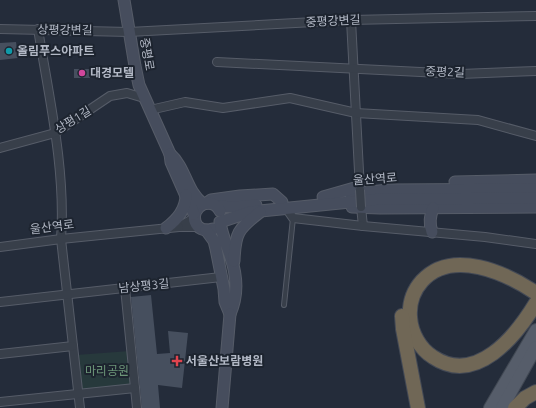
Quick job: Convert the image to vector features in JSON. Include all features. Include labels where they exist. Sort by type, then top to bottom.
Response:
[{"type":"highway","points":[[418,408],[403,329],[402,316],[405,295],[415,277],[439,262],[464,258],[482,261],[500,267],[531,287]]},
{"type":"highway","points":[[531,287],[483,268],[458,265],[440,269],[425,278],[414,293],[410,305],[410,316],[413,331],[423,348],[436,359],[455,365],[468,364],[487,358],[500,349],[521,325],[536,304]]},
{"type":"highway","points":[[515,408],[524,398],[536,392]]},
{"type":"main road","name":"중평로","points":[[124,0],[135,66],[144,98],[170,154]]},
{"type":"main road","points":[[170,154],[171,162],[198,222],[214,241],[222,277],[225,302],[230,314]]},
{"type":"main road","points":[[170,154],[177,160],[196,199],[209,204],[221,213],[220,222],[223,237],[234,267],[236,279],[235,303],[230,314],[222,408]]},
{"type":"main road","points":[[323,200],[360,188],[379,184],[536,180]]},
{"type":"main road","name":"울산역로","points":[[209,204],[235,207],[284,205],[388,190],[536,188]]},
{"type":"main road","points":[[166,228],[176,220],[186,203],[186,195]]},
{"type":"main road","name":"울산역로","points":[[323,200],[536,198]]},
{"type":"main road","points":[[323,200],[362,208],[536,207]]},
{"type":"main road","points":[[198,222],[199,206],[209,204]]},
{"type":"main road","name":"울산역로","points":[[220,222],[250,212],[261,211],[284,205]]},
{"type":"main road","points":[[432,232],[429,223],[433,208]]},
{"type":"main road","points":[[234,267],[235,244],[238,232],[247,222],[261,211]]},
{"type":"main road","points":[[198,222],[214,228],[220,222]]},
{"type":"main road","points":[[490,408],[536,330]]},
{"type":"main road","points":[[502,408],[536,347]]},
{"type":"street","name":"중평강변길","points":[[129,28],[351,20],[536,16]]},
{"type":"street","points":[[351,20],[363,226]]},
{"type":"street","name":"상평강변길","points":[[0,29],[129,28]]},
{"type":"street","points":[[38,29],[55,133],[63,213],[61,239],[80,408]]},
{"type":"street","name":"중평2길","points":[[217,62],[461,74],[536,71]]},
{"type":"street","name":"상평1길","points":[[0,148],[55,133],[110,96],[127,93],[144,98]]},
{"type":"street","points":[[150,110],[185,102],[223,108],[290,98],[356,113],[478,120],[536,136]]},
{"type":"street","points":[[284,205],[293,218],[363,226],[485,236],[536,244]]},
{"type":"street","name":"울산역로","points":[[0,247],[61,239],[180,227],[198,222]]},
{"type":"street","name":"남상평3길","points":[[0,302],[222,277]]},
{"type":"street","points":[[125,288],[138,408]]},
{"type":"street","points":[[0,354],[73,346]]},
{"type":"street","points":[[0,402],[135,388]]},
{"type":"lane","points":[[284,305],[293,218]]},
{"type":"green space","name":"마리공원","points":[[130,351],[133,386],[80,391],[76,355]]},
{"type":"building","name":"올림푸스아파트","points":[[16,42],[18,58],[0,60],[0,43]]},
{"type":"building","points":[[74,69],[90,69],[90,78],[74,78]]},
{"type":"building","name":"서울산보람병원","points":[[151,295],[157,354],[170,353],[168,331],[188,333],[182,388],[158,385],[160,408],[142,408],[131,297]]},
{"type":"place","name":"올림푸스아파트","points":[[9,51]]},
{"type":"place","name":"대경모텔","points":[[82,73]]},
{"type":"place","name":"서울산보람병원","points":[[177,361]]}]
